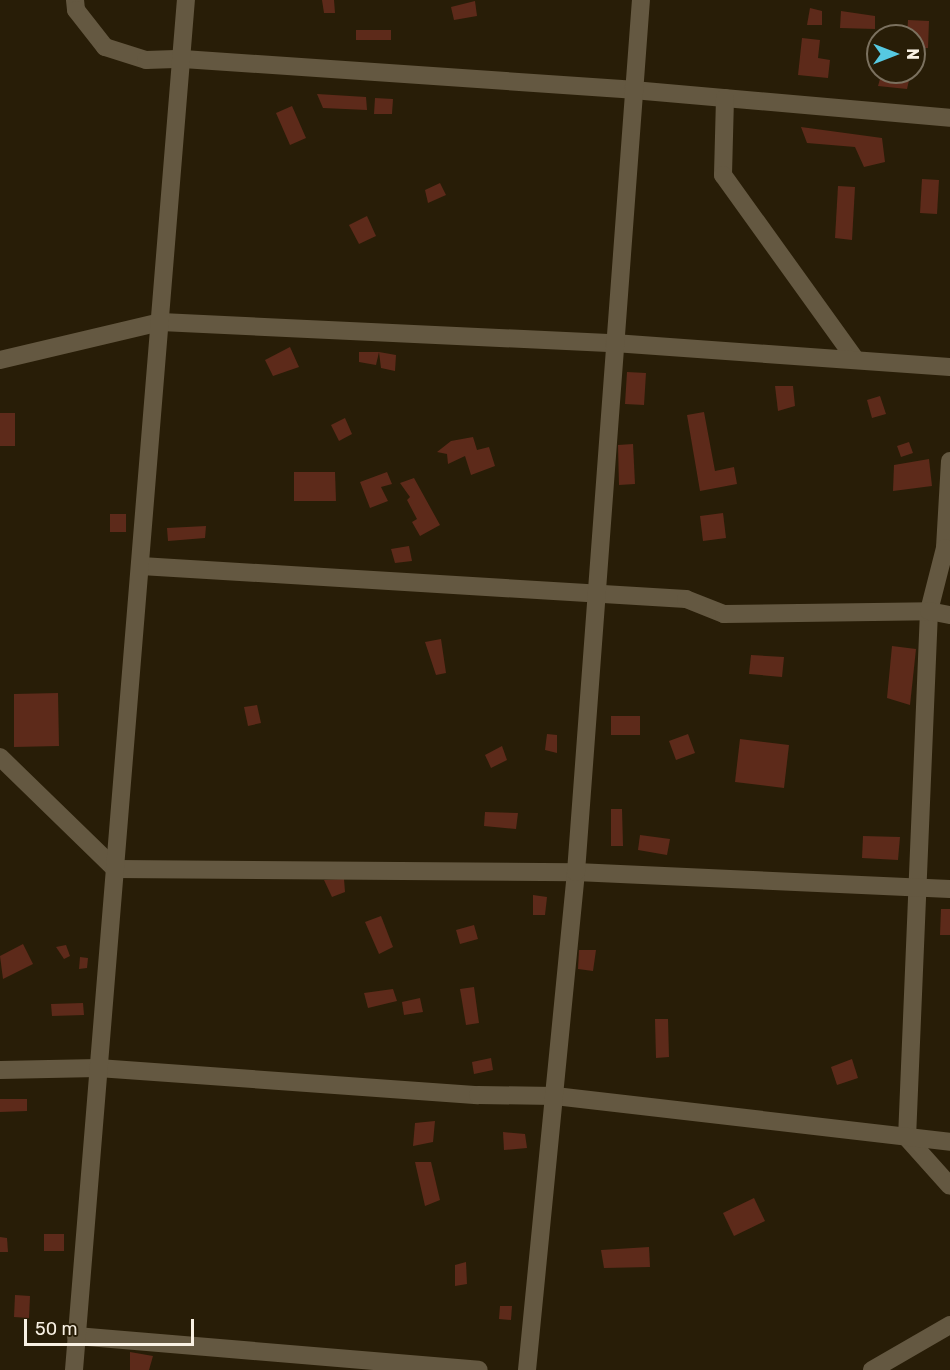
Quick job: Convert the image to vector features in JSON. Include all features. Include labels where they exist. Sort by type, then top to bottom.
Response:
[{"type":"street","points":[[75,0],[76,10],[105,47],[146,60],[183,59],[633,90],[950,118]]},
{"type":"street","points":[[74,1370],[183,59],[186,0]]},
{"type":"street","points":[[527,1370],[576,872],[594,592],[640,0]]},
{"type":"street","points":[[725,98],[723,176],[855,359]]},
{"type":"street","points":[[0,360],[161,322],[614,343],[950,367]]},
{"type":"street","points":[[950,461],[945,548],[928,611],[920,886],[907,1138],[950,1186]]},
{"type":"street","points":[[141,566],[686,599],[724,614],[928,611],[950,615]]},
{"type":"street","points":[[0,757],[115,869],[576,872],[950,889]]},
{"type":"street","points":[[0,778],[18,775]]},
{"type":"street","points":[[0,1070],[98,1068],[478,1095],[555,1096],[950,1142]]},
{"type":"street","points":[[872,1370],[950,1325]]},
{"type":"street","points":[[76,1336],[479,1370]]},
{"type":"building","points":[[322,0],[334,0],[335,13],[324,13]]},
{"type":"building","points":[[475,1],[477,16],[454,20],[451,7]]},
{"type":"building","points":[[810,8],[822,11],[822,25],[807,25]]},
{"type":"building","points":[[841,11],[875,16],[875,24],[866,24],[866,29],[840,28]]},
{"type":"building","points":[[908,20],[929,21],[928,48],[926,48],[926,24],[908,24]]},
{"type":"building","points":[[356,30],[391,30],[391,40],[356,40]]},
{"type":"building","points":[[802,38],[820,40],[818,58],[830,60],[828,78],[798,75]]},
{"type":"building","points":[[879,84],[908,84],[907,89],[878,86]]},
{"type":"building","points":[[317,94],[366,97],[367,110],[323,108]]},
{"type":"building","points":[[375,98],[393,99],[392,114],[374,114]]},
{"type":"building","points":[[292,106],[306,138],[290,145],[276,113]]},
{"type":"building","points":[[801,127],[882,138],[885,162],[864,167],[855,147],[807,143]]},
{"type":"building","points":[[922,179],[939,180],[937,214],[920,213]]},
{"type":"building","points":[[440,183],[446,195],[428,203],[425,190]]},
{"type":"building","points":[[838,186],[855,187],[852,240],[835,238]]},
{"type":"building","points":[[367,216],[376,236],[359,244],[349,225]]},
{"type":"building","points":[[290,347],[299,367],[273,376],[265,360]]},
{"type":"building","points":[[359,352],[379,352],[376,365],[359,362]]},
{"type":"building","points":[[379,352],[396,355],[395,371],[381,368]]},
{"type":"building","points":[[627,372],[646,373],[644,405],[625,404]]},
{"type":"building","points":[[775,386],[793,386],[795,406],[778,411]]},
{"type":"building","points":[[880,396],[886,414],[872,418],[867,400]]},
{"type":"building","points":[[704,412],[715,471],[734,467],[737,484],[700,491],[687,415]]},
{"type":"building","points":[[0,413],[15,413],[15,446],[0,446]]},
{"type":"building","points":[[345,418],[352,434],[339,441],[331,425]]},
{"type":"building","points":[[473,437],[477,450],[489,447],[495,466],[471,475],[465,456],[448,464],[447,454],[437,452],[451,441]]},
{"type":"building","points":[[909,442],[913,453],[901,457],[897,446]]},
{"type":"building","points":[[633,444],[635,484],[619,485],[618,445]]},
{"type":"building","points":[[929,459],[932,486],[893,491],[894,465]]},
{"type":"building","points":[[294,472],[335,472],[336,501],[294,501]]},
{"type":"building","points":[[387,472],[392,484],[381,487],[388,501],[370,508],[360,482]]},
{"type":"building","points":[[414,478],[440,525],[420,536],[412,522],[417,519],[407,500],[410,497],[400,483]]},
{"type":"building","points":[[723,513],[726,538],[703,541],[700,516]]},
{"type":"building","points":[[110,514],[126,514],[126,532],[110,532]]},
{"type":"building","points":[[206,526],[205,538],[168,541],[167,528]]},
{"type":"building","points":[[409,546],[412,561],[395,563],[391,549]]},
{"type":"building","points":[[441,639],[446,673],[436,675],[425,642]]},
{"type":"building","points":[[892,646],[916,649],[910,705],[887,698]]},
{"type":"building","points":[[751,655],[784,657],[782,677],[749,674]]},
{"type":"building","points":[[58,693],[59,746],[14,747],[14,694]]},
{"type":"building","points":[[257,705],[261,723],[248,726],[244,707]]},
{"type":"building","points":[[611,716],[640,716],[640,735],[611,735]]},
{"type":"building","points":[[547,734],[557,735],[557,753],[545,750]]},
{"type":"building","points":[[688,734],[695,753],[676,760],[669,741]]},
{"type":"building","points":[[740,739],[789,745],[784,788],[735,782]]},
{"type":"building","points":[[502,746],[507,760],[491,768],[485,755]]},
{"type":"building","points":[[611,809],[622,809],[623,846],[611,846]]},
{"type":"building","points":[[485,812],[518,813],[516,829],[484,826]]},
{"type":"building","points":[[640,835],[670,839],[667,855],[638,850]]},
{"type":"building","points":[[863,836],[900,837],[898,860],[862,858]]},
{"type":"building","points":[[344,879],[345,892],[332,897],[324,880]]},
{"type":"building","points":[[533,895],[547,897],[545,915],[533,915]]},
{"type":"building","points":[[941,909],[950,909],[950,935],[940,935]]},
{"type":"building","points":[[381,916],[393,947],[379,954],[365,922]]},
{"type":"building","points":[[474,925],[478,939],[460,944],[456,930]]},
{"type":"building","points":[[23,944],[33,964],[3,979],[0,956]]},
{"type":"building","points":[[66,945],[70,956],[64,959],[56,947]]},
{"type":"building","points":[[579,950],[596,950],[593,971],[578,969]]},
{"type":"building","points":[[80,957],[88,958],[87,968],[79,969]]},
{"type":"building","points":[[474,987],[479,1023],[466,1025],[460,989]]},
{"type":"building","points":[[393,989],[397,1001],[368,1008],[364,993]]},
{"type":"building","points":[[420,998],[423,1012],[404,1015],[402,1002]]},
{"type":"building","points":[[83,1003],[84,1015],[52,1016],[51,1004]]},
{"type":"building","points":[[655,1019],[668,1019],[669,1057],[656,1058]]},
{"type":"building","points":[[491,1058],[493,1070],[474,1074],[472,1062]]},
{"type":"building","points":[[852,1059],[858,1078],[837,1085],[831,1067]]},
{"type":"building","points":[[0,1099],[27,1099],[27,1111],[0,1112]]},
{"type":"building","points":[[435,1121],[433,1142],[413,1146],[415,1123]]},
{"type":"building","points":[[503,1132],[525,1134],[527,1148],[504,1150]]},
{"type":"building","points":[[415,1162],[431,1162],[440,1200],[425,1206]]},
{"type":"building","points":[[754,1198],[765,1221],[734,1236],[723,1213]]},
{"type":"building","points":[[44,1234],[64,1234],[64,1251],[44,1251]]},
{"type":"building","points":[[0,1237],[7,1238],[8,1252],[0,1252]]},
{"type":"building","points":[[649,1247],[650,1267],[604,1268],[601,1250]]},
{"type":"building","points":[[466,1262],[467,1284],[455,1286],[455,1265]]},
{"type":"building","points":[[15,1295],[30,1296],[29,1318],[14,1317]]},
{"type":"building","points":[[500,1306],[512,1306],[511,1320],[499,1319]]},
{"type":"building","points":[[130,1352],[153,1356],[149,1370],[130,1370]]}]
